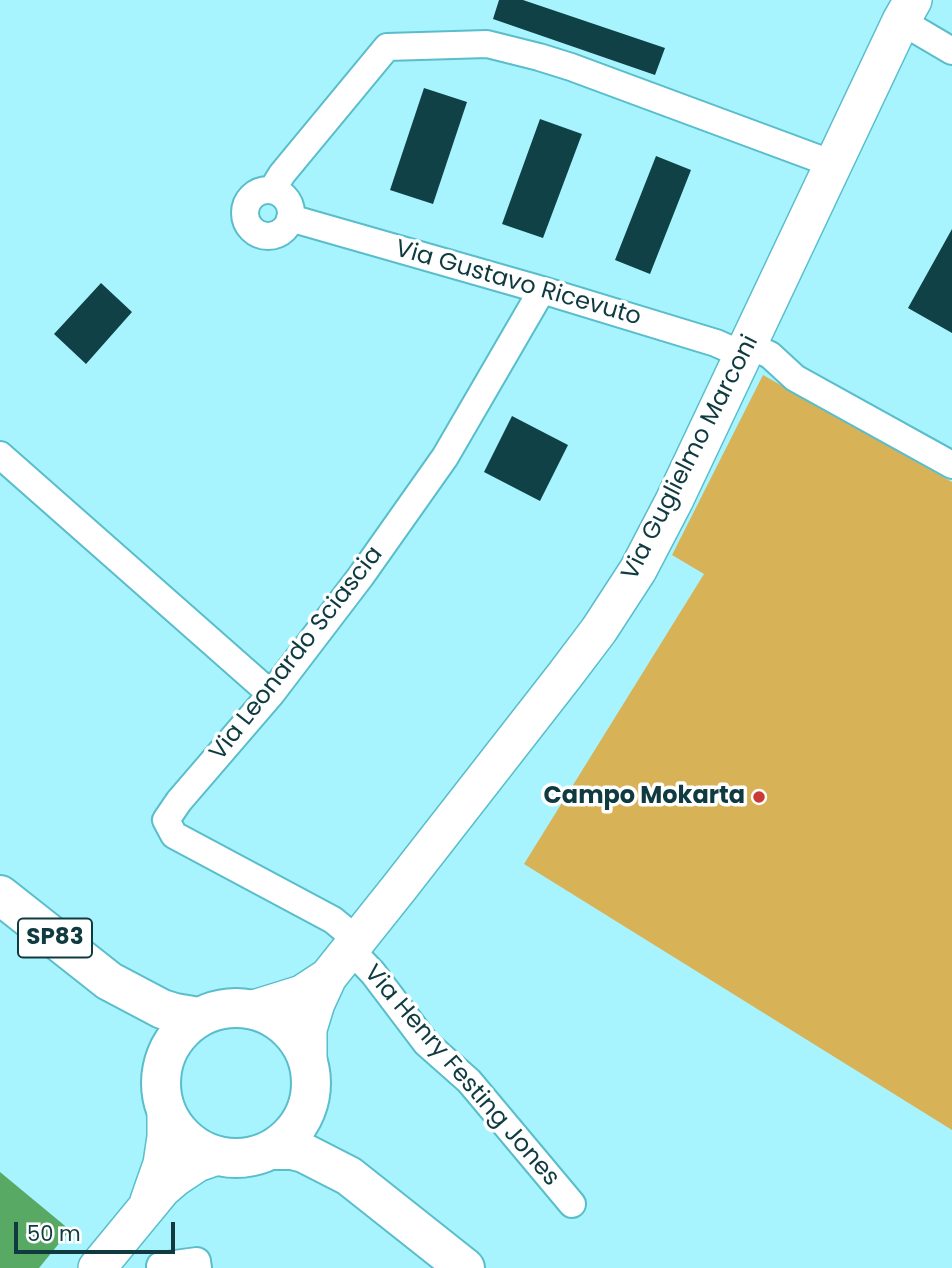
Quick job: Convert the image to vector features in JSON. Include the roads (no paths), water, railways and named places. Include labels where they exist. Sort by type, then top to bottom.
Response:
[{"type":"main road","name":"Via Guglielmo Marconi","points":[[310,1075],[308,1029],[316,1003],[345,955],[599,630],[638,570],[674,501],[907,10]]},
{"type":"main road","name":"SP83","points":[[0,895],[109,981],[162,1009],[199,1017]]},
{"type":"main road","name":"Via Guglielmo Marconi","points":[[254,1009],[302,994],[345,955]]},
{"type":"main road","name":"SP83","points":[[109,981],[145,1031],[154,1049],[164,1094]]},
{"type":"main road","points":[[146,1209],[162,1164],[166,1137],[164,1094],[167,1053],[180,1032],[199,1017],[235,1007],[272,1015],[287,1026],[299,1040],[310,1075],[315,1121],[333,1157],[349,1176]]},
{"type":"main road","points":[[164,1094],[175,1127],[186,1140],[217,1156],[235,1159],[253,1157],[285,1140],[298,1127],[307,1111],[310,1075]]},
{"type":"main road","points":[[270,1150],[304,1153],[349,1176],[465,1268]]},
{"type":"main road","points":[[97,1268],[162,1189],[197,1163],[217,1156]]},
{"type":"street","points":[[907,10],[952,51]]},
{"type":"street","points":[[272,190],[282,174],[387,47],[487,44],[539,57],[833,164]]},
{"type":"street","points":[[272,190],[285,197],[291,211],[290,218],[281,232],[265,236],[251,228],[247,222],[246,205],[256,193],[272,190]]},
{"type":"street","name":"Via Gustavo Ricevuto","points":[[290,218],[716,343],[770,355],[795,378],[952,466]]},
{"type":"street","name":"Via Leonardo Sciascia","points":[[345,955],[333,920],[174,835],[166,820],[179,801],[271,694],[445,457],[542,290]]},
{"type":"street","points":[[0,455],[271,694]]},
{"type":"street","name":"Via Henry Festing Jones","points":[[345,955],[373,973],[426,1044],[469,1081],[572,1204]]},
{"type":"street","points":[[161,1268],[160,1266],[197,1261],[198,1268]]},
{"type":"place","name":"Campo Mokarta","points":[[759,797]]}]
